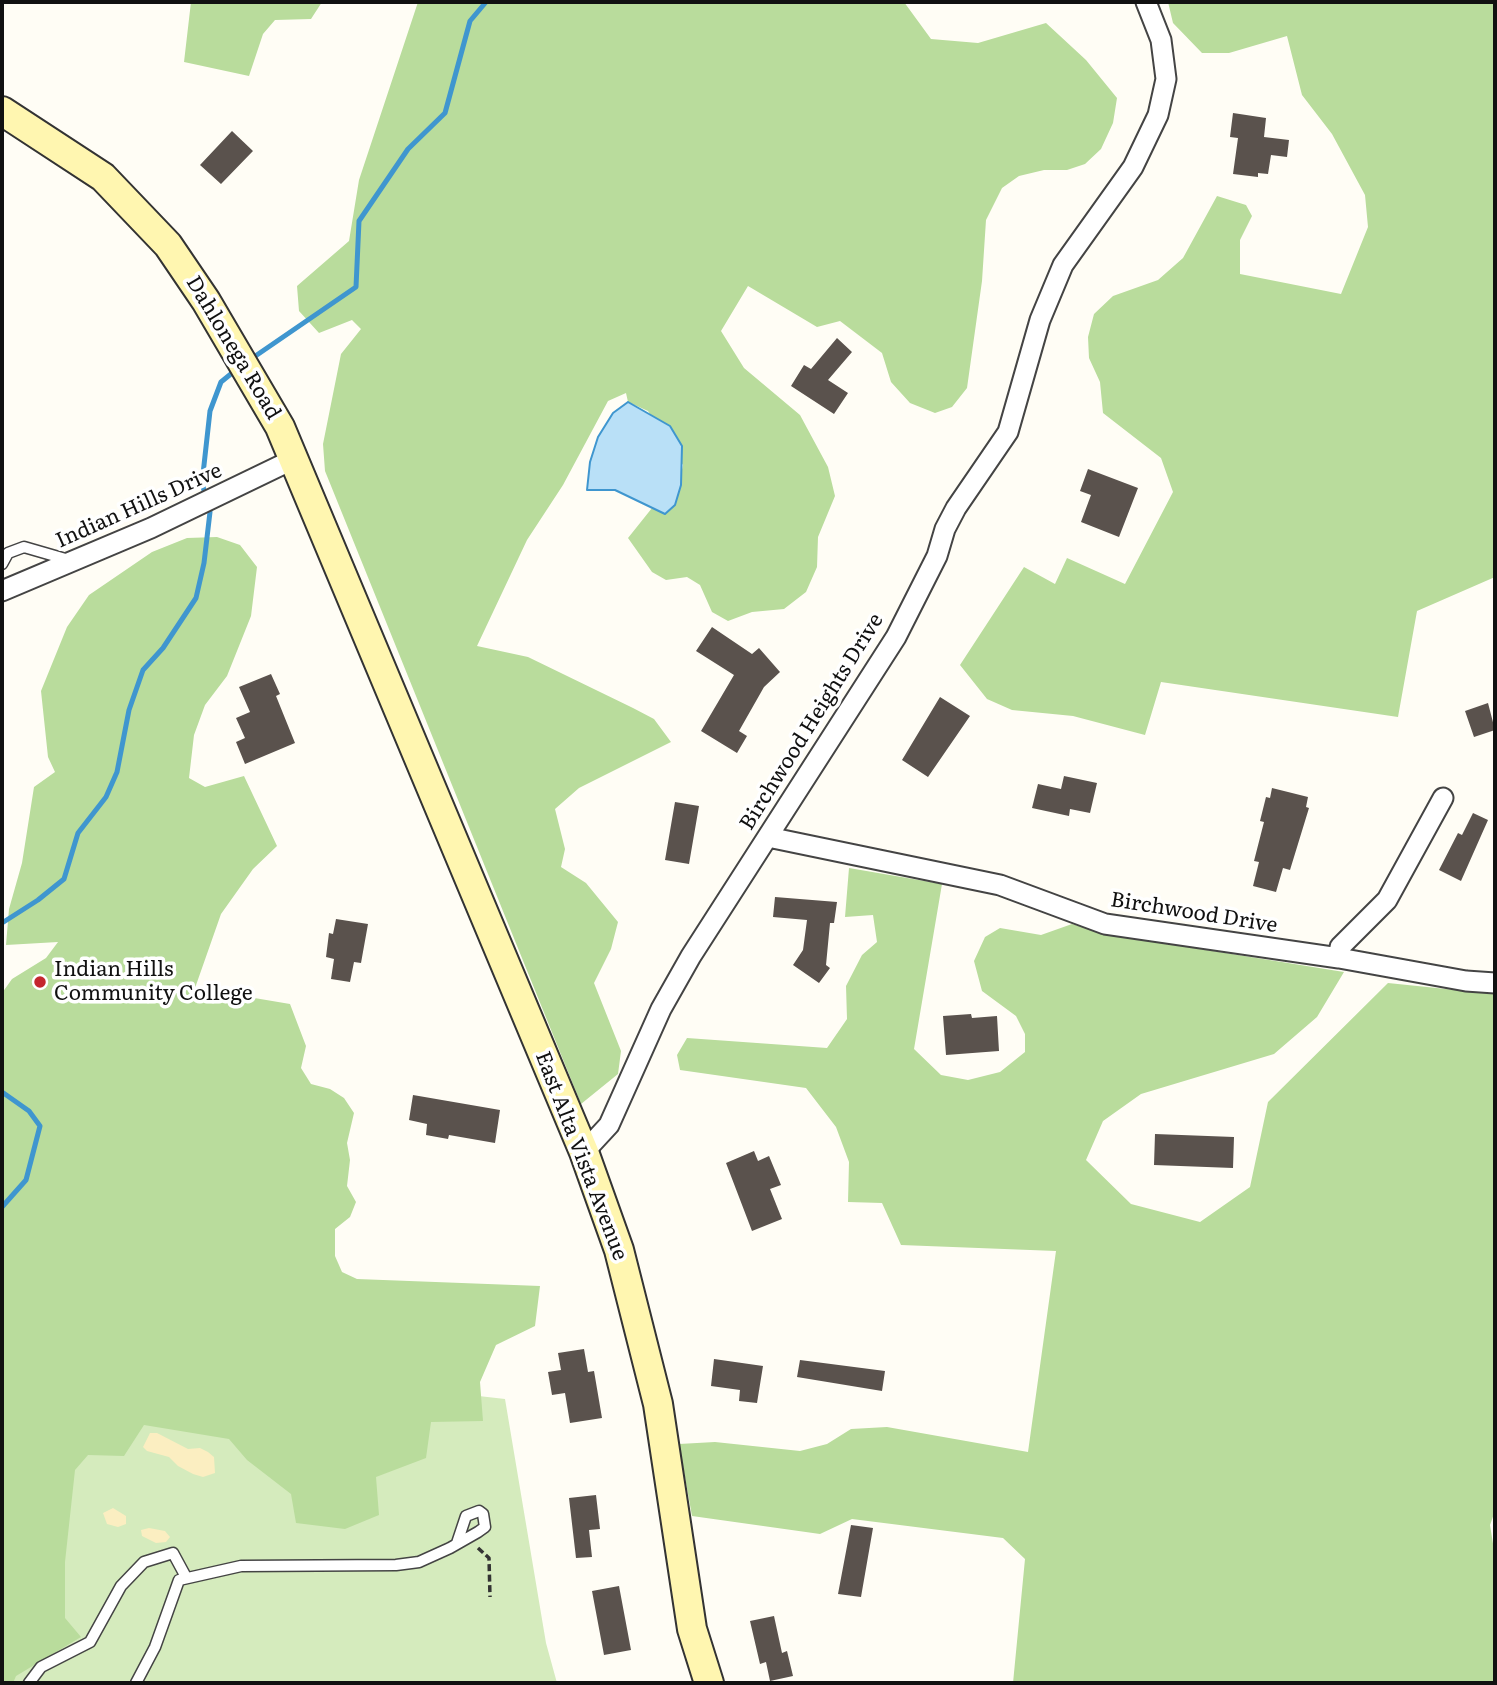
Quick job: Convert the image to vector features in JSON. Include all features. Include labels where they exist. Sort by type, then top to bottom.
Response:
[{"type":"main road","name":"Dahlonega Road","points":[[2,111],[103,177],[168,245],[206,301],[280,427],[374,653]]},
{"type":"main road","name":"East Alta Vista Avenue","points":[[374,653],[584,1152],[619,1250],[657,1398],[692,1629],[709,1683]]},
{"type":"street","name":"Birchwood Heights Drive","points":[[584,1152],[608,1125],[661,1009],[691,956],[896,637],[937,556],[945,529],[956,508],[1009,432],[1040,320],[1063,265],[1133,167],[1152,133],[1166,79],[1161,40],[1146,2]]},
{"type":"street","name":"Indian Hills Drive","points":[[2,591],[151,528],[294,459]]},
{"type":"street","points":[[1339,958],[1340,947],[1387,900],[1443,798]]},
{"type":"street","name":"Birchwood Drive","points":[[768,837],[1000,885],[1105,924],[1339,958],[1466,981],[1495,983]]},
{"type":"lane","points":[[2,564],[8,553],[24,547],[73,561]]},
{"type":"lane","points":[[136,1683],[155,1647],[179,1580],[241,1566],[396,1565],[419,1562],[461,1540]]},
{"type":"lane","points":[[29,1683],[41,1667],[90,1642],[121,1586],[144,1562],[173,1553],[187,1577]]},
{"type":"path","points":[[461,1540],[489,1558],[490,1597]]},
{"type":"green space","points":[[191,2],[322,2],[311,19],[275,20],[263,34],[249,76],[184,62]]},
{"type":"green space","points":[[418,2],[904,2],[931,39],[978,43],[1046,23],[1086,60],[1117,98],[1113,123],[1101,149],[1085,164],[1067,170],[1044,170],[1019,176],[1002,188],[986,220],[982,281],[967,388],[952,407],[935,413],[910,403],[891,382],[882,353],[840,321],[817,327],[748,286],[721,331],[744,368],[800,415],[828,467],[835,496],[818,537],[817,567],[806,592],[784,609],[752,612],[728,621],[712,612],[700,585],[687,577],[666,580],[652,572],[628,538],[652,508],[665,514],[675,504],[683,465],[648,411],[628,402],[626,393],[608,401],[563,485],[527,540],[477,646],[528,657],[633,708],[654,719],[671,742],[579,788],[555,809],[565,849],[561,867],[586,883],[618,922],[611,949],[594,983],[621,1051],[618,1074],[581,1104],[325,471],[323,444],[341,354],[361,329],[352,320],[319,333],[299,311],[297,286],[349,241],[359,180]]},
{"type":"green space","points":[[1168,2],[1495,2],[1495,577],[1417,611],[1398,717],[1161,682],[1145,735],[1073,716],[1012,710],[987,699],[960,665],[1024,567],[1055,584],[1067,558],[1125,584],[1173,492],[1161,458],[1103,413],[1100,382],[1089,358],[1088,337],[1094,314],[1113,296],[1158,280],[1183,258],[1217,196],[1246,205],[1252,216],[1240,240],[1240,274],[1341,294],[1368,227],[1365,195],[1332,134],[1302,95],[1287,36],[1229,53],[1202,53],[1173,23]]},
{"type":"green space","points":[[217,537],[240,545],[257,567],[251,616],[227,676],[205,705],[194,735],[189,778],[205,787],[244,776],[277,846],[253,869],[221,914],[195,988],[290,1004],[306,1046],[301,1068],[311,1084],[330,1089],[344,1098],[354,1113],[347,1143],[350,1160],[347,1186],[356,1202],[350,1217],[335,1229],[335,1256],[342,1272],[357,1279],[540,1286],[535,1326],[496,1345],[480,1382],[483,1421],[431,1422],[426,1458],[376,1477],[379,1515],[345,1529],[296,1523],[291,1494],[247,1460],[229,1439],[144,1425],[124,1456],[88,1455],[75,1470],[65,1562],[65,1618],[81,1637],[16,1676],[13,1683],[2,1683],[2,993],[12,979],[46,958],[58,942],[6,945],[9,909],[22,863],[34,787],[55,772],[48,757],[41,691],[67,627],[89,595],[152,552],[187,538]]},
{"type":"green space","points":[[849,868],[942,884],[914,1049],[941,1075],[968,1080],[1000,1072],[1025,1052],[1025,1034],[1016,1016],[982,991],[974,961],[985,937],[1000,928],[1041,935],[1072,924],[1101,933],[1344,972],[1317,1017],[1274,1054],[1141,1094],[1103,1121],[1086,1160],[1131,1204],[1200,1222],[1250,1187],[1268,1102],[1388,983],[1495,994],[1495,1511],[1490,1525],[1495,1556],[1495,1683],[1013,1683],[1025,1559],[1003,1538],[852,1519],[820,1534],[692,1516],[679,1444],[715,1442],[800,1451],[827,1444],[851,1429],[887,1427],[1028,1452],[1056,1251],[901,1245],[882,1203],[848,1202],[849,1162],[836,1127],[806,1088],[680,1070],[677,1055],[687,1038],[827,1048],[847,1019],[846,986],[862,955],[877,942],[873,915],[845,917]]},
{"type":"green space","points":[[30,1345],[505,1399],[546,1643],[557,1683],[2,1683]]},
{"type":"sand","points":[[150,1433],[157,1433],[188,1449],[200,1448],[208,1452],[214,1457],[215,1473],[203,1477],[193,1474],[178,1466],[169,1457],[147,1451],[143,1447]]},
{"type":"sand","points":[[113,1508],[126,1516],[126,1524],[118,1527],[107,1524],[103,1513]]},
{"type":"sand","points":[[149,1528],[165,1531],[170,1537],[166,1542],[156,1543],[142,1536],[141,1530]]},
{"type":"water","points":[[628,402],[670,426],[682,446],[681,485],[675,505],[665,514],[615,490],[587,490],[590,462],[598,437],[613,413]]},
{"type":"building","points":[[1233,113],[1266,118],[1264,137],[1289,140],[1287,157],[1271,155],[1268,174],[1258,173],[1258,177],[1233,174],[1238,138],[1230,137]]},
{"type":"building","points":[[232,131],[253,151],[221,184],[200,165]]},
{"type":"building","points":[[837,338],[852,352],[828,380],[848,393],[834,414],[791,386],[804,365],[811,369]]},
{"type":"building","points":[[1088,469],[1138,488],[1119,537],[1081,522],[1091,495],[1080,491]]},
{"type":"building","points":[[712,627],[752,654],[759,648],[780,672],[764,687],[739,731],[747,736],[737,753],[701,731],[734,675],[696,651]]},
{"type":"building","points":[[271,674],[280,694],[276,696],[295,743],[245,764],[236,742],[245,738],[236,718],[250,712],[239,687]]},
{"type":"building","points":[[940,697],[970,716],[928,777],[902,760]]},
{"type":"building","points":[[1488,703],[1495,730],[1474,737],[1465,711]]},
{"type":"building","points":[[1064,776],[1097,783],[1090,813],[1070,809],[1069,816],[1032,808],[1038,784],[1061,789]]},
{"type":"building","points":[[1272,788],[1308,797],[1306,807],[1309,808],[1290,870],[1283,868],[1276,892],[1253,886],[1259,862],[1254,861],[1264,822],[1260,821],[1266,797],[1270,798]]},
{"type":"building","points":[[675,802],[699,806],[689,864],[665,860]]},
{"type":"building","points":[[1473,813],[1488,820],[1461,881],[1439,870],[1458,833],[1462,835]]},
{"type":"building","points":[[775,897],[837,902],[834,923],[830,923],[826,965],[830,968],[819,983],[793,965],[803,950],[807,920],[773,917]]},
{"type":"building","points":[[336,919],[368,924],[361,963],[354,962],[350,982],[331,979],[334,959],[326,957],[329,933],[333,934]]},
{"type":"building","points":[[971,1014],[972,1018],[997,1016],[999,1051],[946,1055],[943,1016]]},
{"type":"building","points":[[413,1095],[500,1110],[495,1143],[449,1135],[448,1139],[426,1135],[427,1124],[409,1120]]},
{"type":"building","points":[[1155,1134],[1234,1137],[1233,1168],[1154,1165]]},
{"type":"building","points":[[754,1151],[758,1161],[769,1156],[781,1185],[770,1189],[782,1219],[752,1231],[726,1163]]},
{"type":"building","points":[[584,1349],[588,1372],[594,1371],[602,1418],[570,1423],[565,1393],[552,1395],[548,1372],[561,1370],[558,1353]]},
{"type":"building","points":[[714,1359],[763,1366],[757,1403],[739,1401],[740,1390],[711,1386]]},
{"type":"building","points":[[800,1360],[885,1371],[882,1391],[797,1377]]},
{"type":"building","points":[[596,1495],[600,1529],[589,1530],[592,1557],[576,1558],[569,1498]]},
{"type":"building","points":[[851,1525],[873,1528],[861,1597],[838,1594]]},
{"type":"building","points":[[619,1586],[631,1650],[604,1655],[592,1591]]},
{"type":"building","points":[[774,1616],[782,1653],[787,1651],[793,1676],[770,1681],[766,1662],[760,1664],[750,1621]]},
{"type":"waterway","points":[[251,359],[356,287],[359,221],[408,149],[445,113],[470,21],[486,2]]},
{"type":"waterway","points":[[2,923],[64,879],[78,833],[106,797],[117,772],[129,710],[143,670],[163,648],[196,598],[204,563],[210,512],[202,483],[210,411],[221,382],[237,369]]},
{"type":"waterway","points":[[2,1092],[29,1111],[40,1126],[26,1180],[2,1207]]},
{"type":"place","name":"Indian Hills Community College","points":[[40,982]]}]
